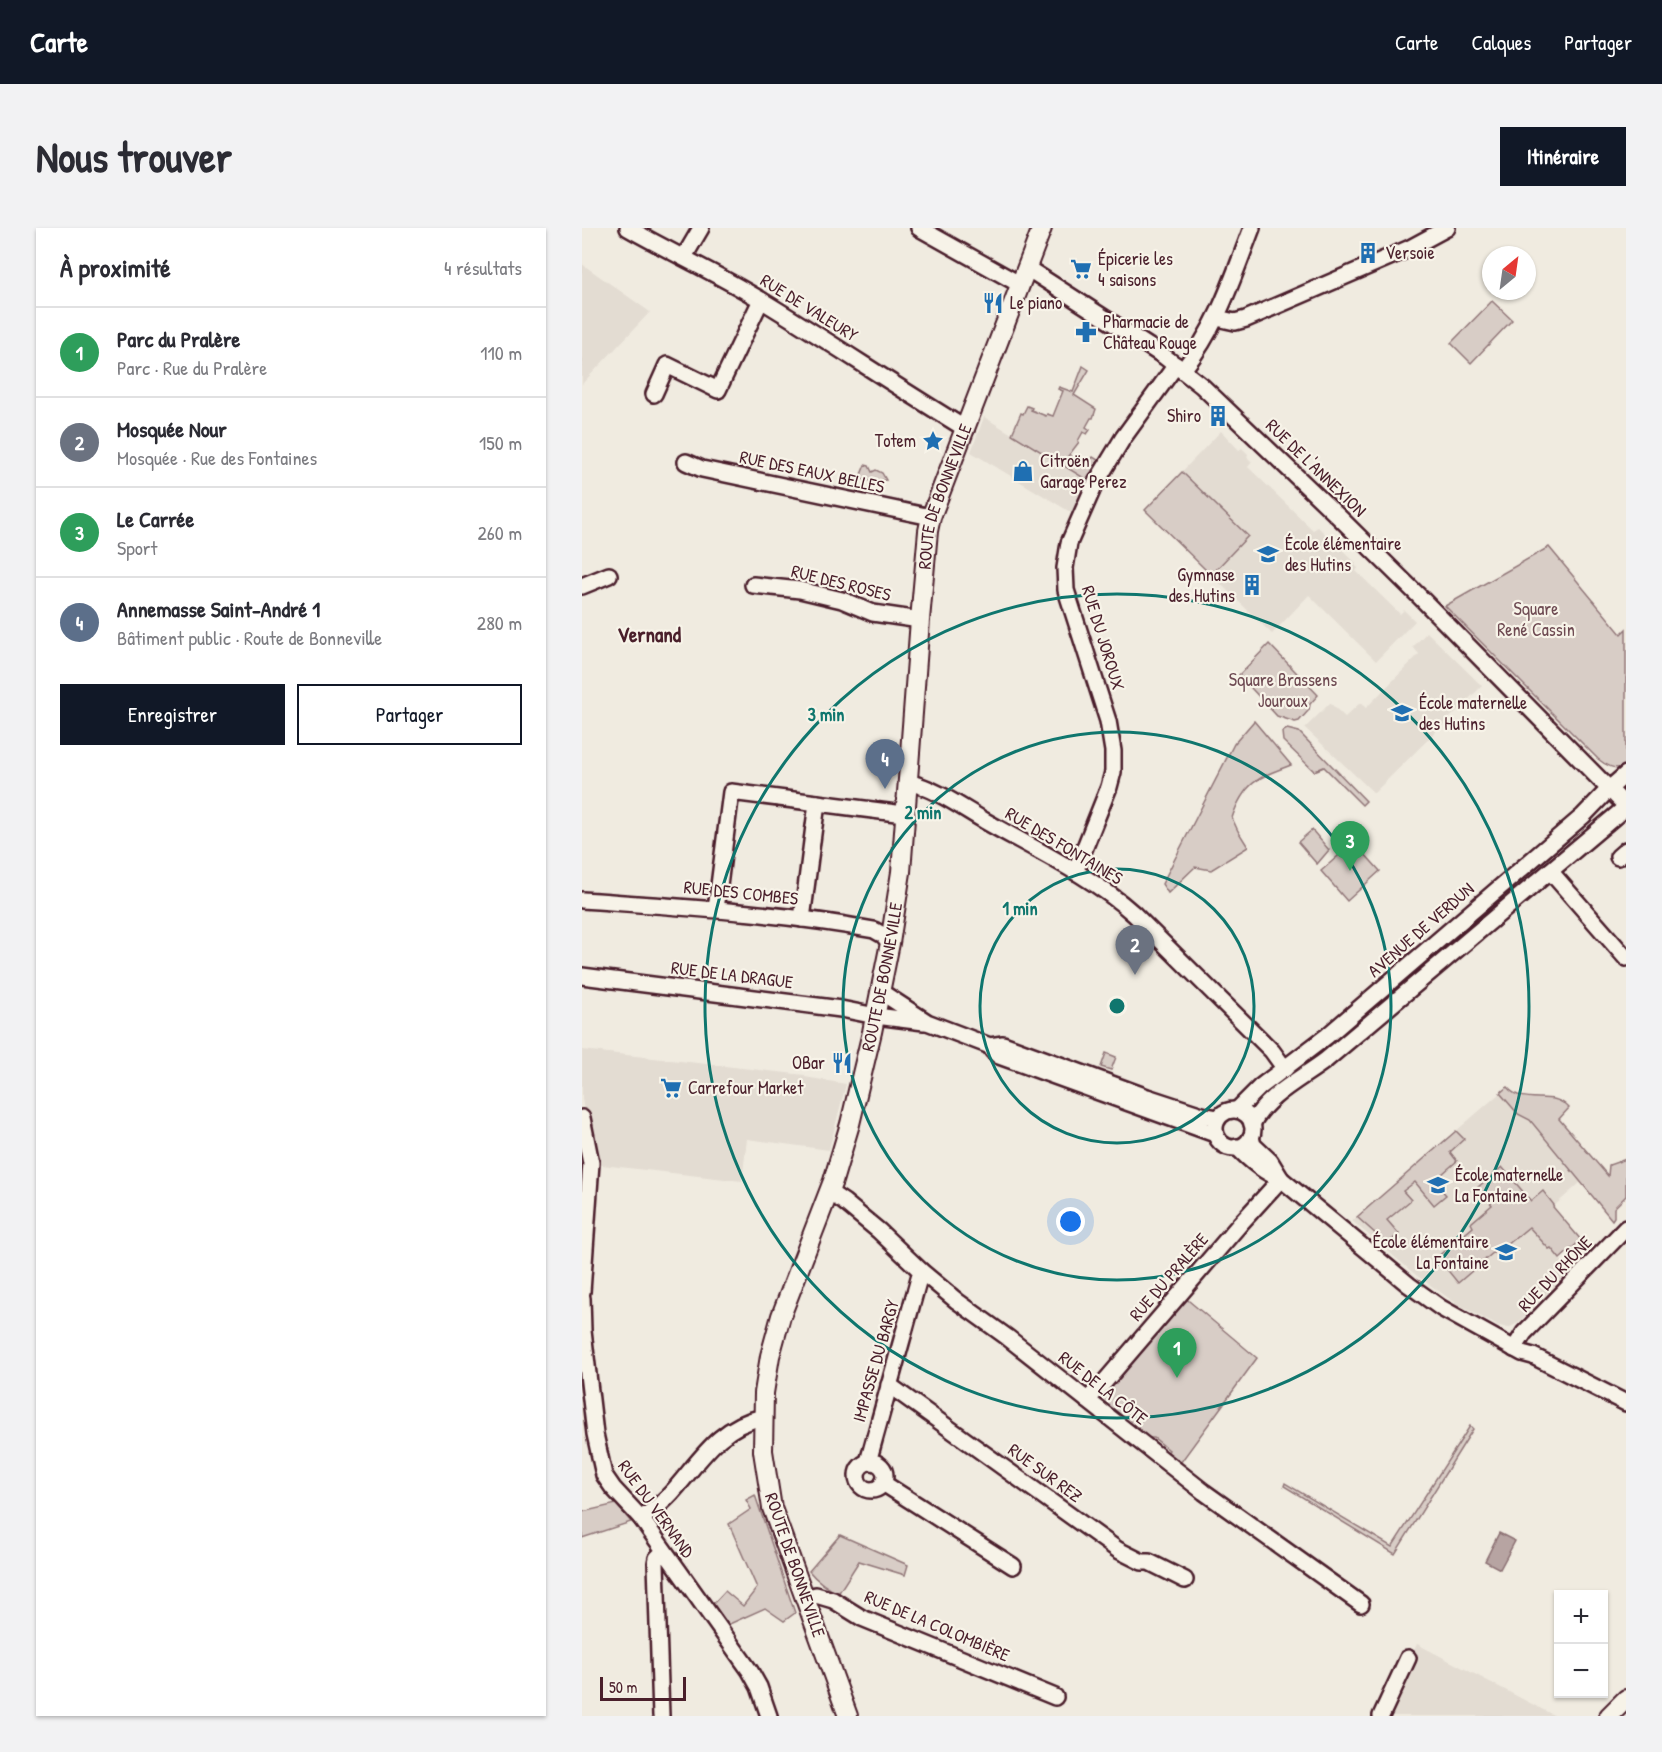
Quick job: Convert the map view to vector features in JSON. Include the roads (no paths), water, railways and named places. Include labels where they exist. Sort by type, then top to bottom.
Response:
[{"type":"main road","name":"ROUTE DE BONNEVILLE","points":[[848,1716],[772,1508],[764,1461],[763,1417],[767,1373],[778,1325],[838,1168],[881,992],[901,872],[928,531],[1042,228]]},
{"type":"main road","points":[[1609,1716],[1626,1699]]},
{"type":"street","name":"RUE DE VALEURY","points":[[628,228],[761,300],[966,429]]},
{"type":"street","points":[[684,258],[700,228]]},
{"type":"street","name":"RUE DE L'ANNEXION","points":[[919,228],[1024,276],[1180,368],[1213,396],[1341,519],[1626,807]]},
{"type":"street","name":"RUE DU JOROUX","points":[[1075,872],[1109,787],[1113,772],[1113,751],[1108,721],[1066,591],[1065,568],[1069,543],[1108,462],[1165,379],[1180,368],[1203,344],[1217,318],[1252,228]]},
{"type":"street","points":[[1217,318],[1235,322],[1246,319],[1408,249],[1447,228]]},
{"type":"street","points":[[654,394],[668,365],[718,390],[761,300]]},
{"type":"street","name":"RUE DES EAUX BELLES","points":[[686,462],[702,469],[932,517]]},
{"type":"street","points":[[582,586],[609,575]]},
{"type":"street","name":"RUE DES ROSES","points":[[753,585],[800,590],[842,600],[873,613],[920,620]]},
{"type":"street","name":"AVENUE DE VERDUN","points":[[1237,1110],[1260,1087],[1327,1036],[1583,816],[1626,774]]},
{"type":"street","name":"RUE DES FONTAINES","points":[[907,782],[922,786],[942,797],[1075,872],[1111,895],[1134,914],[1272,1051],[1285,1069]]},
{"type":"street","points":[[716,909],[731,792],[904,814]]},
{"type":"street","points":[[802,919],[817,802]]},
{"type":"street","name":"AVENUE DE VERDUN","points":[[1251,1131],[1260,1112],[1278,1094],[1326,1060],[1626,807]]},
{"type":"street","points":[[1550,871],[1626,958]]},
{"type":"street","name":"RUE DES COMBES","points":[[582,900],[716,909],[802,919],[874,930],[890,943]]},
{"type":"street","name":"RUE DE LA DRAGUE","points":[[582,976],[841,1009],[876,1016]]},
{"type":"street","points":[[881,992],[927,1022],[990,1046],[1003,1044],[1147,1097],[1218,1118]]},
{"type":"street","points":[[876,1016],[927,1022]]},
{"type":"street","points":[[990,1046],[999,1056],[1215,1134]]},
{"type":"street","points":[[1251,1131],[1247,1143],[1238,1147],[1224,1145],[1215,1134],[1215,1126],[1218,1118],[1228,1111],[1237,1110],[1246,1115],[1251,1131],[1253,1145],[1270,1161],[1281,1179]]},
{"type":"street","points":[[582,1118],[591,1163],[582,1292]]},
{"type":"street","points":[[1238,1147],[1261,1169],[1281,1179],[1409,1285],[1441,1308],[1518,1351],[1533,1356],[1626,1402]]},
{"type":"street","name":"RUE DU PRALÈRE","points":[[1087,1400],[1281,1179]]},
{"type":"street","name":"RUE DE LA CÔTE","points":[[829,1192],[879,1231],[957,1301],[1007,1337],[1204,1492],[1361,1605]]},
{"type":"street","name":"RUE DU RHÔNE","points":[[1518,1351],[1524,1333],[1626,1228]]},
{"type":"street","name":"IMPASSE DU BARGY","points":[[868,1462],[921,1271]]},
{"type":"street","name":"RUE DU VERNAND","points":[[582,1298],[595,1434],[604,1475],[641,1518],[750,1671],[759,1687],[769,1716]]},
{"type":"street","points":[[1518,1351],[1531,1362],[1626,1410]]},
{"type":"street","name":"RUE SUR REZ","points":[[889,1385],[1118,1550],[1185,1580]]},
{"type":"street","points":[[641,1518],[659,1506],[718,1439],[742,1424],[763,1417]]},
{"type":"street","points":[[868,1462],[876,1463],[885,1475],[883,1483],[871,1490],[859,1483],[857,1476],[861,1466],[868,1462]]},
{"type":"street","points":[[883,1483],[1013,1566]]},
{"type":"street","points":[[661,1716],[656,1563],[657,1558],[664,1551]]},
{"type":"street","name":"RUE DE LA COLOMBIÈRE","points":[[804,1598],[816,1595],[832,1600],[862,1618],[1054,1697]]},
{"type":"street","points":[[1381,1716],[1407,1658]]},
{"type":"place","name":"Versoie","points":[[1368,253]]},
{"type":"place","name":"Épicerie les 4 saisons","points":[[1081,269]]},
{"type":"place","name":"Le piano","points":[[993,303]]},
{"type":"place","name":"Pharmacie de Château Rouge","points":[[1086,332]]},
{"type":"place","name":"Shiro","points":[[1218,416]]},
{"type":"place","name":"Totem","points":[[933,441]]},
{"type":"place","name":"Citroën Garage Perez","points":[[1023,471]]},
{"type":"place","name":"École élémentaire des Hutins","points":[[1268,554]]},
{"type":"place","name":"Gymnase des Hutins","points":[[1252,585]]},
{"type":"place","name":"École maternelle des Hutins","points":[[1402,713]]},
{"type":"place","name":"Annemasse Saint-André 1","points":[[885,789]]},
{"type":"place","name":"Le Carrée","points":[[1350,871]]},
{"type":"place","name":"Mosquée Nour","points":[[1135,975]]},
{"type":"place","name":"OBar","points":[[842,1063]]},
{"type":"place","name":"Carrefour Market","points":[[671,1088]]},
{"type":"place","name":"École maternelle La Fontaine","points":[[1438,1185]]},
{"type":"place","name":"École élémentaire La Fontaine","points":[[1506,1252]]},
{"type":"place","name":"Parc du Pralère","points":[[1177,1378]]},
{"type":"district","name":"Vernand","points":[[649,635]]},
{"type":"park label","name":"Square René Cassin","points":[[1536,619]]},
{"type":"park label","name":"Square Brassens Jouroux","points":[[1283,690]]}]
